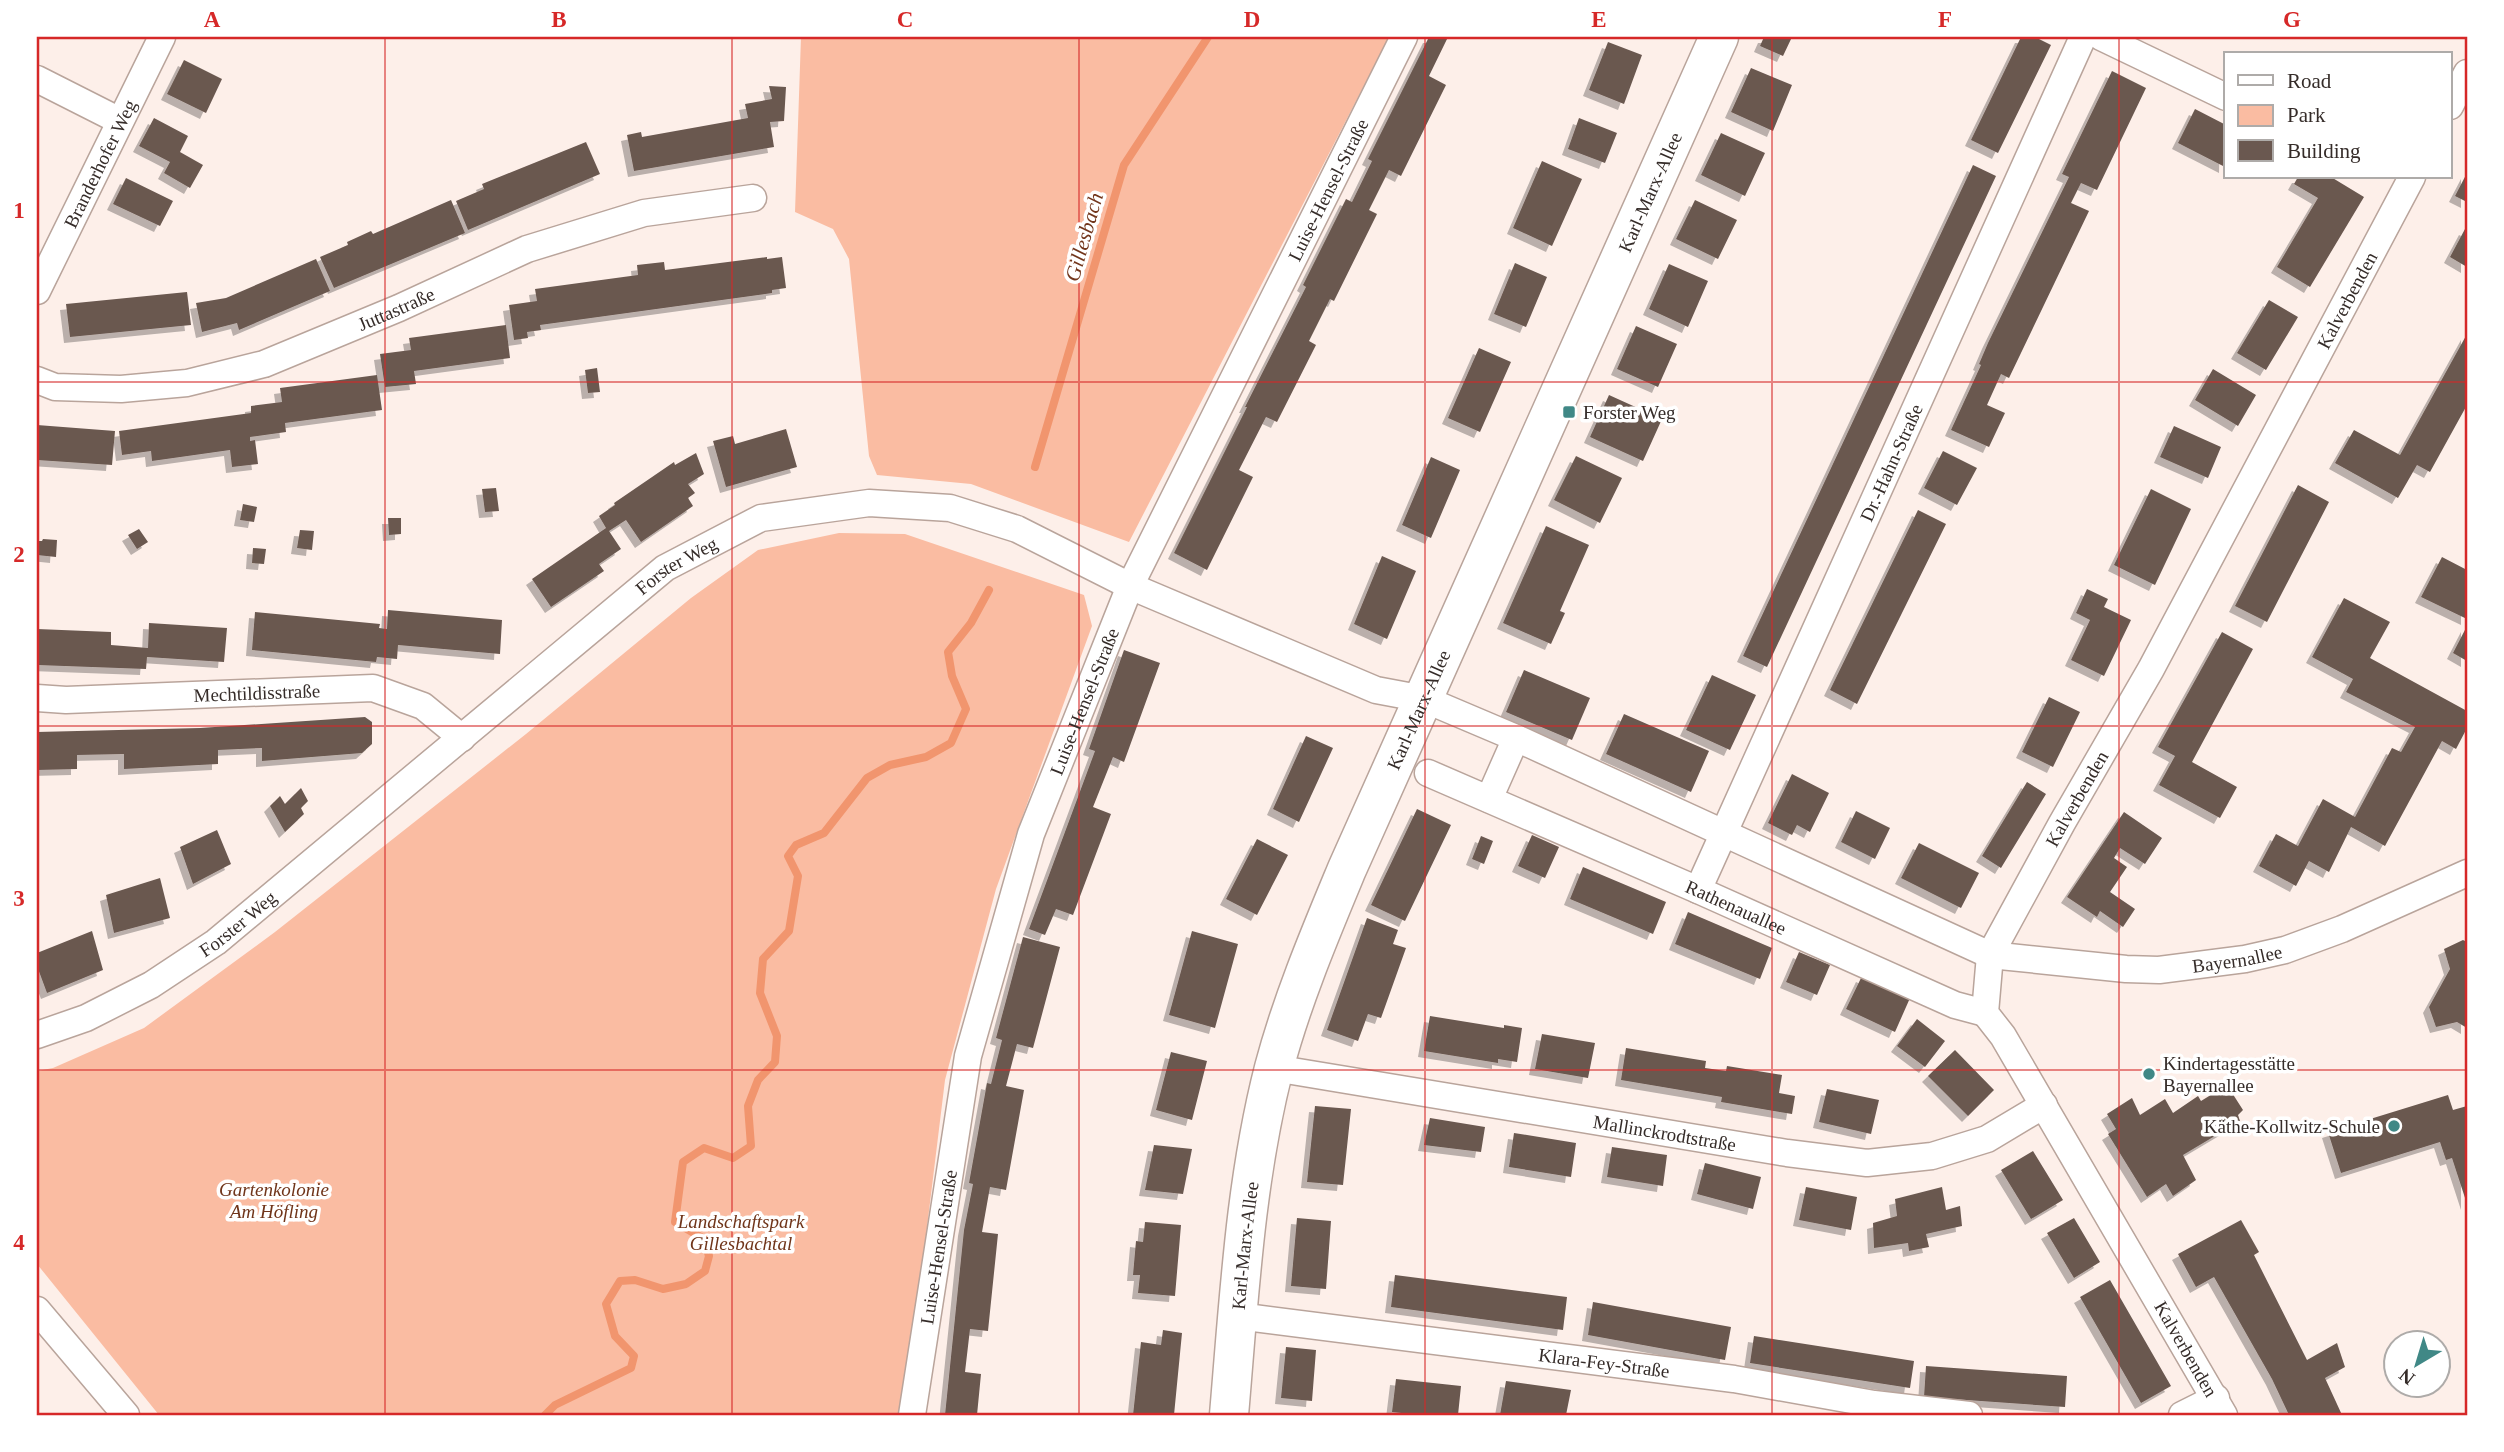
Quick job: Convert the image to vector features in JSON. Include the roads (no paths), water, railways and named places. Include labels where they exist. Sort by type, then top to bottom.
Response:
[{"type":"street","name":"Branderhofer Weg","points":[[37,291],[162,37]]},
{"type":"street","name":"Luise-Hensel-Straße","points":[[912,1415],[968,1056],[1031,834],[1130,586],[1404,37]]},
{"type":"street","name":"Karl-Marx-Allee","points":[[1228,1415],[1252,1177],[1274,1068],[1307,966],[1347,869],[1720,37]]},
{"type":"street","name":"Dr.-Hahn-Straße","points":[[1698,890],[2083,37]]},
{"type":"street","points":[[2101,37],[2224,96]]},
{"type":"street","points":[[2452,102],[2467,73]]},
{"type":"street","points":[[37,79],[120,121]]},
{"type":"street","name":"Kalverbenden","points":[[2220,1407],[2003,1036],[1985,1013],[1990,955],[2151,669],[2404,179]]},
{"type":"street","name":"Juttastraße","points":[[37,380],[55,387],[108,388],[187,383],[264,363],[399,307],[527,248],[644,213],[753,198]]},
{"type":"street","name":"Forster Weg","points":[[37,1035],[86,1017],[151,985],[216,943],[665,568],[761,518],[869,503],[950,508],[1017,529],[1130,586],[1376,691],[1424,699]]},
{"type":"street","name":"Mechtildisstraße","points":[[37,698],[66,700],[373,688],[423,706],[462,738]]},
{"type":"street","points":[[1424,699],[1724,832],[1990,955]]},
{"type":"street","points":[[1489,799],[1516,738]]},
{"type":"street","name":"Rathenauallee","points":[[1428,773],[1955,1004],[1985,1013]]},
{"type":"street","name":"Bayernallee","points":[[1990,955],[2126,969],[2170,969],[2245,959],[2284,950],[2342,929],[2467,873]]},
{"type":"street","name":"Mallinckrodtstraße","points":[[1274,1068],[1787,1153],[1867,1163],[1932,1156],[1987,1139],[2044,1105]]},
{"type":"street","points":[[37,1310],[126,1415]]},
{"type":"street","name":"Klara-Fey-Straße","points":[[1238,1316],[1734,1379],[1874,1404],[1969,1415]]},
{"type":"street","points":[[2182,1415],[2220,1407]]},
{"type":"waterway","name":"Gillesbach","points":[[1035,467],[1124,165],[1208,37]]},
{"type":"waterway","name":"Gillesbach","points":[[545,1415],[555,1405],[631,1368],[634,1356],[615,1336],[606,1304],[620,1281],[635,1280],[663,1289],[686,1284],[705,1271],[709,1256],[704,1239],[675,1222],[683,1162],[704,1148],[733,1158],[751,1146],[748,1106],[758,1080],[775,1062],[777,1036],[760,993],[763,959],[789,931],[798,876],[788,856],[796,845],[824,833],[867,778],[890,765],[926,757],[951,743],[966,709],[952,676],[948,652],[971,623],[989,590]]},
{"type":"place","name":"Forster Weg","points":[[1569,412]]},
{"type":"place","name":"Kindertagesstätte Bayernallee","points":[[2149,1074]]},
{"type":"place","name":"Käthe-Kollwitz-Schule","points":[[2394,1126]]},
{"type":"park label","name":"Gartenkolonie Am Höfling","points":[[274,1200]]},
{"type":"park label","name":"Landschaftspark Gillesbachtal","points":[[741,1232]]}]
